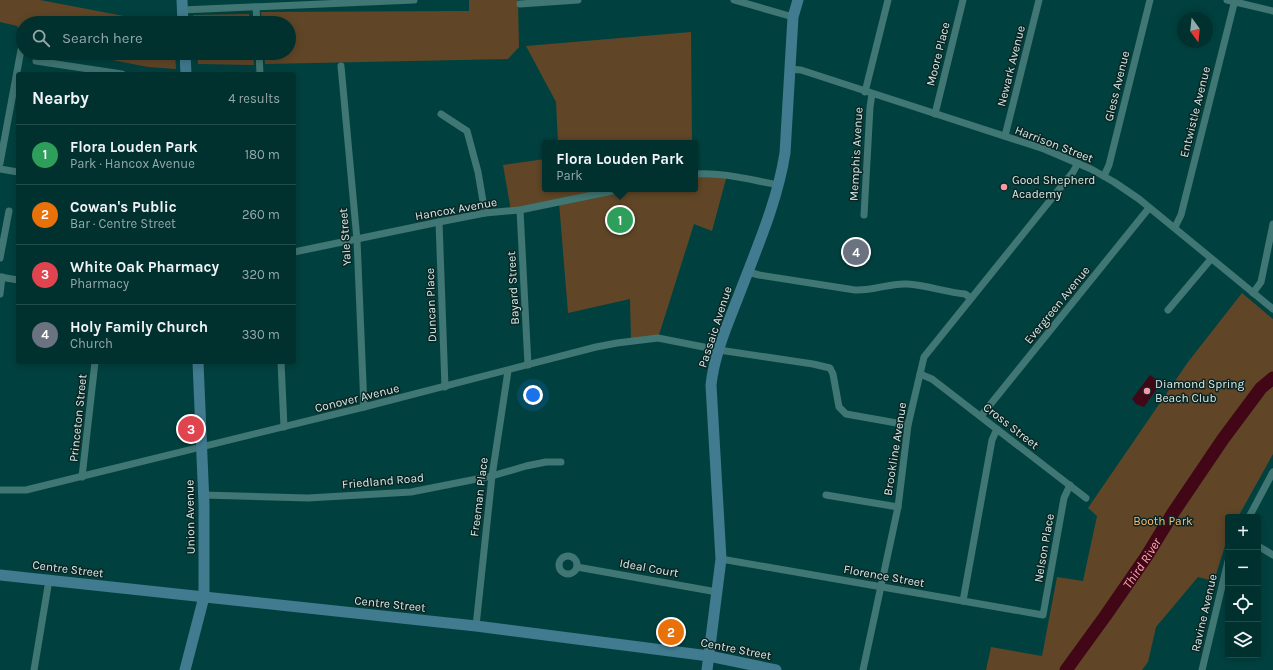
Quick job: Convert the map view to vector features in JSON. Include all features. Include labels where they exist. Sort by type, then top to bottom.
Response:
[{"type":"street","points":[[183,16],[182,5],[256,7],[336,1],[414,0]]},
{"type":"street","points":[[520,4],[578,0]]},
{"type":"street","points":[[734,0],[793,17]]},
{"type":"street","name":"Passaic Avenue","points":[[707,670],[721,559],[711,385],[713,368],[779,185],[785,153],[793,17],[798,0]]},
{"type":"street","name":"Memphis Avenue","points":[[865,92],[888,0]]},
{"type":"street","name":"Moore Place","points":[[935,114],[963,0]]},
{"type":"street","name":"Newark Avenue","points":[[1005,136],[1038,0]]},
{"type":"street","name":"Gless Avenue","points":[[1104,176],[1109,165],[1150,0]]},
{"type":"street","points":[[1232,1],[1273,11]]},
{"type":"street","name":"Entwistle Avenue","points":[[1175,227],[1181,214],[1232,1]]},
{"type":"street","points":[[256,7],[257,16]]},
{"type":"street","points":[[17,72],[19,60]]},
{"type":"street","points":[[185,60],[186,72]]},
{"type":"street","points":[[259,60],[260,72]]},
{"type":"street","points":[[36,61],[109,72]]},
{"type":"street","name":"Yale Street","points":[[341,66],[357,240],[364,407]]},
{"type":"street","name":"Harrison Street","points":[[790,69],[800,70],[1005,136],[1078,163],[1104,176],[1131,193],[1175,227],[1211,259],[1273,309]]},
{"type":"street","points":[[0,163],[16,77]]},
{"type":"street","name":"Memphis Avenue","points":[[864,215],[872,94]]},
{"type":"street","points":[[441,114],[467,131],[478,172],[485,213]]},
{"type":"street","name":"Brookline Avenue","points":[[863,670],[898,507],[908,425],[926,353],[1073,172],[1078,163]]},
{"type":"street","points":[[0,169],[16,172]]},
{"type":"street","points":[[698,174],[708,173],[726,175],[779,185]]},
{"type":"street","name":"Hancox Avenue","points":[[296,252],[485,213],[520,210],[607,192]]},
{"type":"street","name":"Evergreen Avenue","points":[[981,416],[1149,208]]},
{"type":"street","name":"Bayard Street","points":[[520,210],[528,365]]},
{"type":"street","points":[[0,258],[9,211]]},
{"type":"street","name":"Duncan Place","points":[[439,222],[445,387]]},
{"type":"street","points":[[1254,293],[1261,282],[1273,224]]},
{"type":"street","points":[[1168,310],[1211,259]]},
{"type":"street","points":[[748,272],[855,290],[868,290],[900,284],[912,284],[964,294],[971,298]]},
{"type":"street","points":[[0,294],[1,277],[16,280]]},
{"type":"street","name":"Conover Avenue","points":[[0,490],[26,490],[445,387],[596,347],[658,338],[719,350],[813,364],[830,368],[834,374],[839,407],[846,414],[908,425]]},
{"type":"street","name":"Princeton Street","points":[[82,477],[95,364]]},
{"type":"street","name":"Union Avenue","points":[[186,670],[204,597],[203,495],[200,448],[198,364]]},
{"type":"street","points":[[280,364],[284,427]]},
{"type":"street","name":"Freeman Place","points":[[476,626],[492,476],[508,371]]},
{"type":"street","name":"Cross Street","points":[[920,374],[932,378],[1086,498]]},
{"type":"street","points":[[963,600],[992,440],[997,429]]},
{"type":"street","name":"Friedland Road","points":[[203,495],[308,498],[411,492],[492,476],[546,462],[561,462]]},
{"type":"street","points":[[1251,514],[1273,472]]},
{"type":"street","name":"Nelson Place","points":[[1043,615],[1064,498],[1070,485]]},
{"type":"street","points":[[826,495],[898,507]]},
{"type":"street","points":[[1261,548],[1273,555]]},
{"type":"street","name":"Florence Street","points":[[721,559],[1043,615]]},
{"type":"street","name":"Ideal Court","points":[[577,568],[717,592]]},
{"type":"street","name":"Ravine Avenue","points":[[1202,670],[1225,574]]},
{"type":"street","name":"Centre Street","points":[[0,575],[476,626],[709,656],[776,670]]},
{"type":"street","points":[[34,670],[49,580]]},
{"type":"green space","points":[[0,0],[40,0],[124,16],[16,16],[16,26],[0,22]]},
{"type":"green space","points":[[469,0],[518,0],[519,47],[508,59],[265,64],[265,60],[296,60],[296,16],[261,16],[261,12],[469,11]]},
{"type":"green space","points":[[249,14],[249,16],[193,16]]},
{"type":"green space","points":[[691,32],[692,140],[558,140],[556,102],[526,46]]},
{"type":"green space","points":[[112,60],[175,60],[176,69],[148,67]]},
{"type":"green space","points":[[198,60],[254,60],[254,65],[198,64]]},
{"type":"green space","points":[[542,159],[542,192],[698,192],[698,174],[727,175],[712,231],[694,224],[658,338],[631,342],[630,299],[568,313],[559,202],[511,211],[503,165]]},
{"type":"green space","name":"Booth Park","points":[[1242,293],[1273,319],[1273,454],[1240,514],[1225,514],[1225,546],[1214,581],[1198,577],[1156,627],[1148,662],[1142,670],[986,670],[991,647],[1042,656],[1057,577],[1083,581],[1097,516],[1088,508],[1188,362]]},
{"type":"shaded area","name":"Diamond Spring Beach Club","points":[[1150,375],[1161,383],[1144,407],[1136,404],[1132,399]]},
{"type":"waterway","name":"Third River","points":[[1066,670],[1146,557],[1173,513],[1223,439],[1261,388],[1273,378]]},
{"type":"place","name":"Good Shepherd Academy","points":[[1004,187]]},
{"type":"place","name":"Flora Louden Park","points":[[620,220]]},
{"type":"place","name":"Holy Family Church","points":[[856,252]]},
{"type":"place","name":"Diamond Spring Beach Club","points":[[1147,391]]},
{"type":"place","name":"White Oak Pharmacy","points":[[191,429]]},
{"type":"place","name":"Cowan's Public","points":[[671,632]]}]
